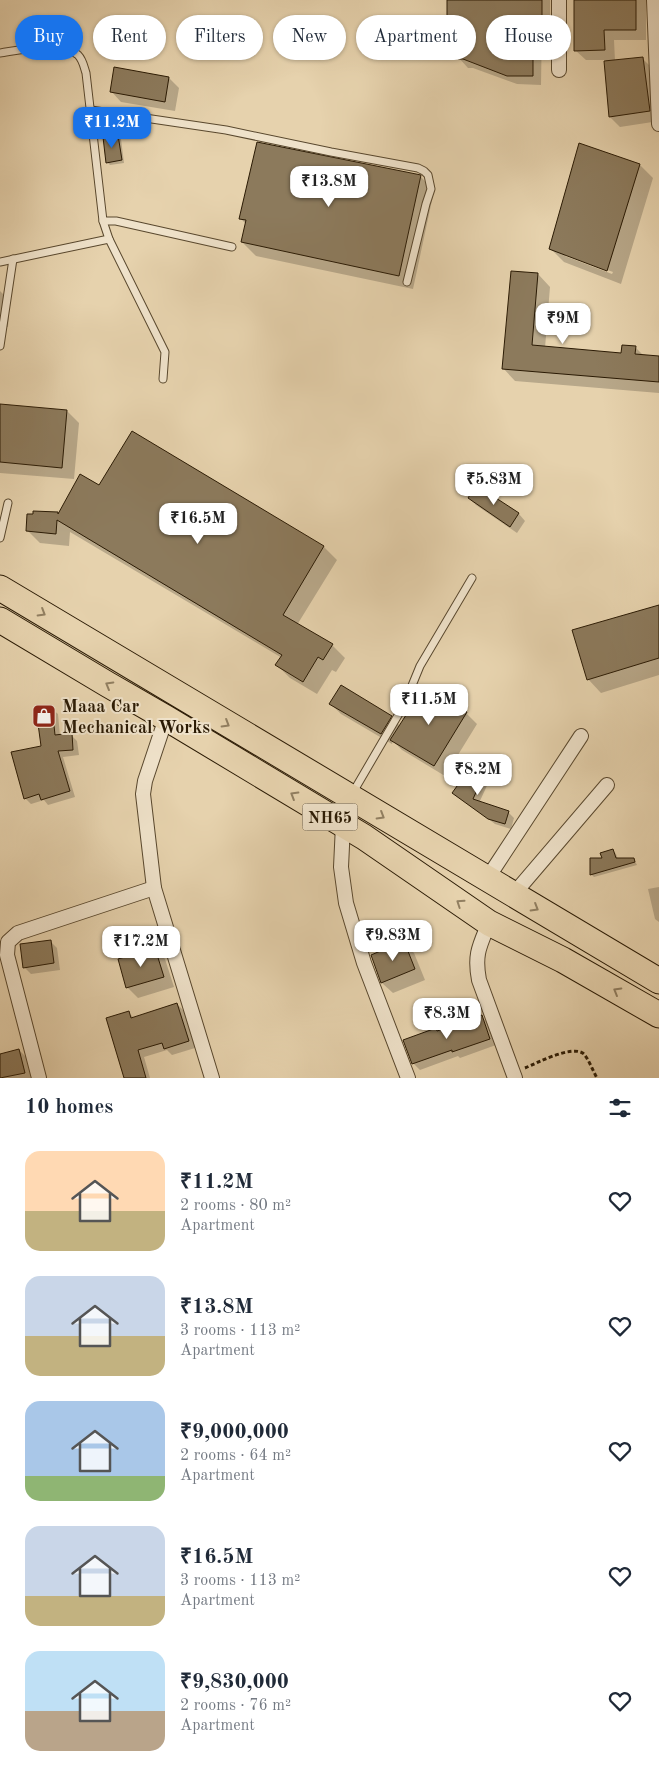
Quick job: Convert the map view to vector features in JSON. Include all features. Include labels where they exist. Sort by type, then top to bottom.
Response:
[{"type":"highway","name":"NH65","points":[[0,588],[659,981]]},
{"type":"highway","name":"NH65","points":[[0,620],[364,837],[489,922],[563,960],[659,1015]]},
{"type":"street","points":[[559,0],[559,70]]},
{"type":"street","points":[[654,0],[659,124]]},
{"type":"street","points":[[166,718],[145,781],[143,794],[154,888],[212,1078]]},
{"type":"street","points":[[487,879],[581,736]]},
{"type":"street","points":[[513,895],[607,785]]},
{"type":"street","points":[[343,825],[340,866],[346,903],[364,963],[408,1078]]},
{"type":"street","points":[[39,1078],[7,955],[8,942],[18,933],[154,888]]},
{"type":"street","points":[[489,922],[477,952],[476,966],[479,980],[514,1076]]},
{"type":"lane","points":[[0,53],[46,47],[70,50],[77,54],[82,61],[86,73],[91,110],[103,221],[109,239],[165,352],[163,379]]},
{"type":"lane","points":[[91,110],[226,130],[418,168],[424,171],[430,180],[431,189],[407,282]]},
{"type":"lane","points":[[103,221],[116,221],[232,247]]},
{"type":"lane","points":[[0,262],[109,239]]},
{"type":"lane","points":[[0,346],[13,259]]},
{"type":"lane","points":[[0,538],[8,503]]},
{"type":"lane","points":[[350,797],[404,704],[420,666],[472,578]]},
{"type":"path","points":[[514,1076],[566,1052],[578,1051],[584,1054],[597,1078]]},
{"type":"building","points":[[447,0],[542,0],[542,15],[486,15],[486,60],[533,60],[533,76],[507,76],[466,60],[476,60],[476,15],[447,15]]},
{"type":"building","points":[[574,0],[636,0],[636,30],[604,30],[605,50],[574,51]]},
{"type":"building","points":[[643,57],[650,111],[609,117],[604,61]]},
{"type":"building","points":[[114,67],[169,77],[165,102],[110,92]]},
{"type":"building","points":[[118,135],[122,160],[106,163],[103,137]]},
{"type":"building","points":[[257,142],[421,175],[399,276],[241,242],[246,220],[239,219]]},
{"type":"building","points":[[579,143],[640,164],[607,271],[549,249]]},
{"type":"building","points":[[511,271],[538,273],[532,345],[621,353],[622,345],[636,346],[635,354],[659,356],[659,382],[502,369]]},
{"type":"building","points":[[0,404],[67,410],[62,468],[0,462]]},
{"type":"building","points":[[132,431],[324,546],[283,615],[333,644],[323,660],[318,657],[303,682],[275,665],[282,655],[57,520],[56,534],[26,531],[27,514],[33,514],[33,511],[58,512],[58,514],[80,474],[99,485]]},
{"type":"building","points":[[476,485],[519,513],[510,527],[468,498]]},
{"type":"building","points":[[659,605],[659,658],[587,680],[572,630]]},
{"type":"building","points":[[341,685],[392,716],[381,734],[329,704]]},
{"type":"building","points":[[424,687],[467,712],[434,766],[390,740]]},
{"type":"building","points":[[52,706],[55,735],[72,733],[73,750],[58,751],[70,791],[41,800],[39,794],[24,799],[11,752],[41,746],[36,709]]},
{"type":"building","points":[[473,764],[486,770],[473,799],[509,811],[505,824],[488,819],[452,793]]},
{"type":"building","points":[[613,849],[616,858],[634,858],[635,862],[590,875],[590,858],[602,858],[600,853]]},
{"type":"building","points":[[51,940],[54,963],[23,968],[20,944]]},
{"type":"building","points":[[404,941],[415,969],[381,983],[371,955]]},
{"type":"building","points":[[155,948],[164,977],[126,988],[118,959]]},
{"type":"building","points":[[177,1003],[189,1041],[164,1049],[162,1043],[138,1050],[146,1078],[124,1078],[106,1018],[129,1011],[131,1018]]},
{"type":"building","points":[[482,1015],[490,1039],[412,1064],[403,1040],[436,1028],[437,1031]]},
{"type":"building","points":[[19,1049],[25,1073],[0,1078],[0,1054]]},
{"type":"place","name":"Maaa Car Mechanical Works","points":[[44,716]]}]
